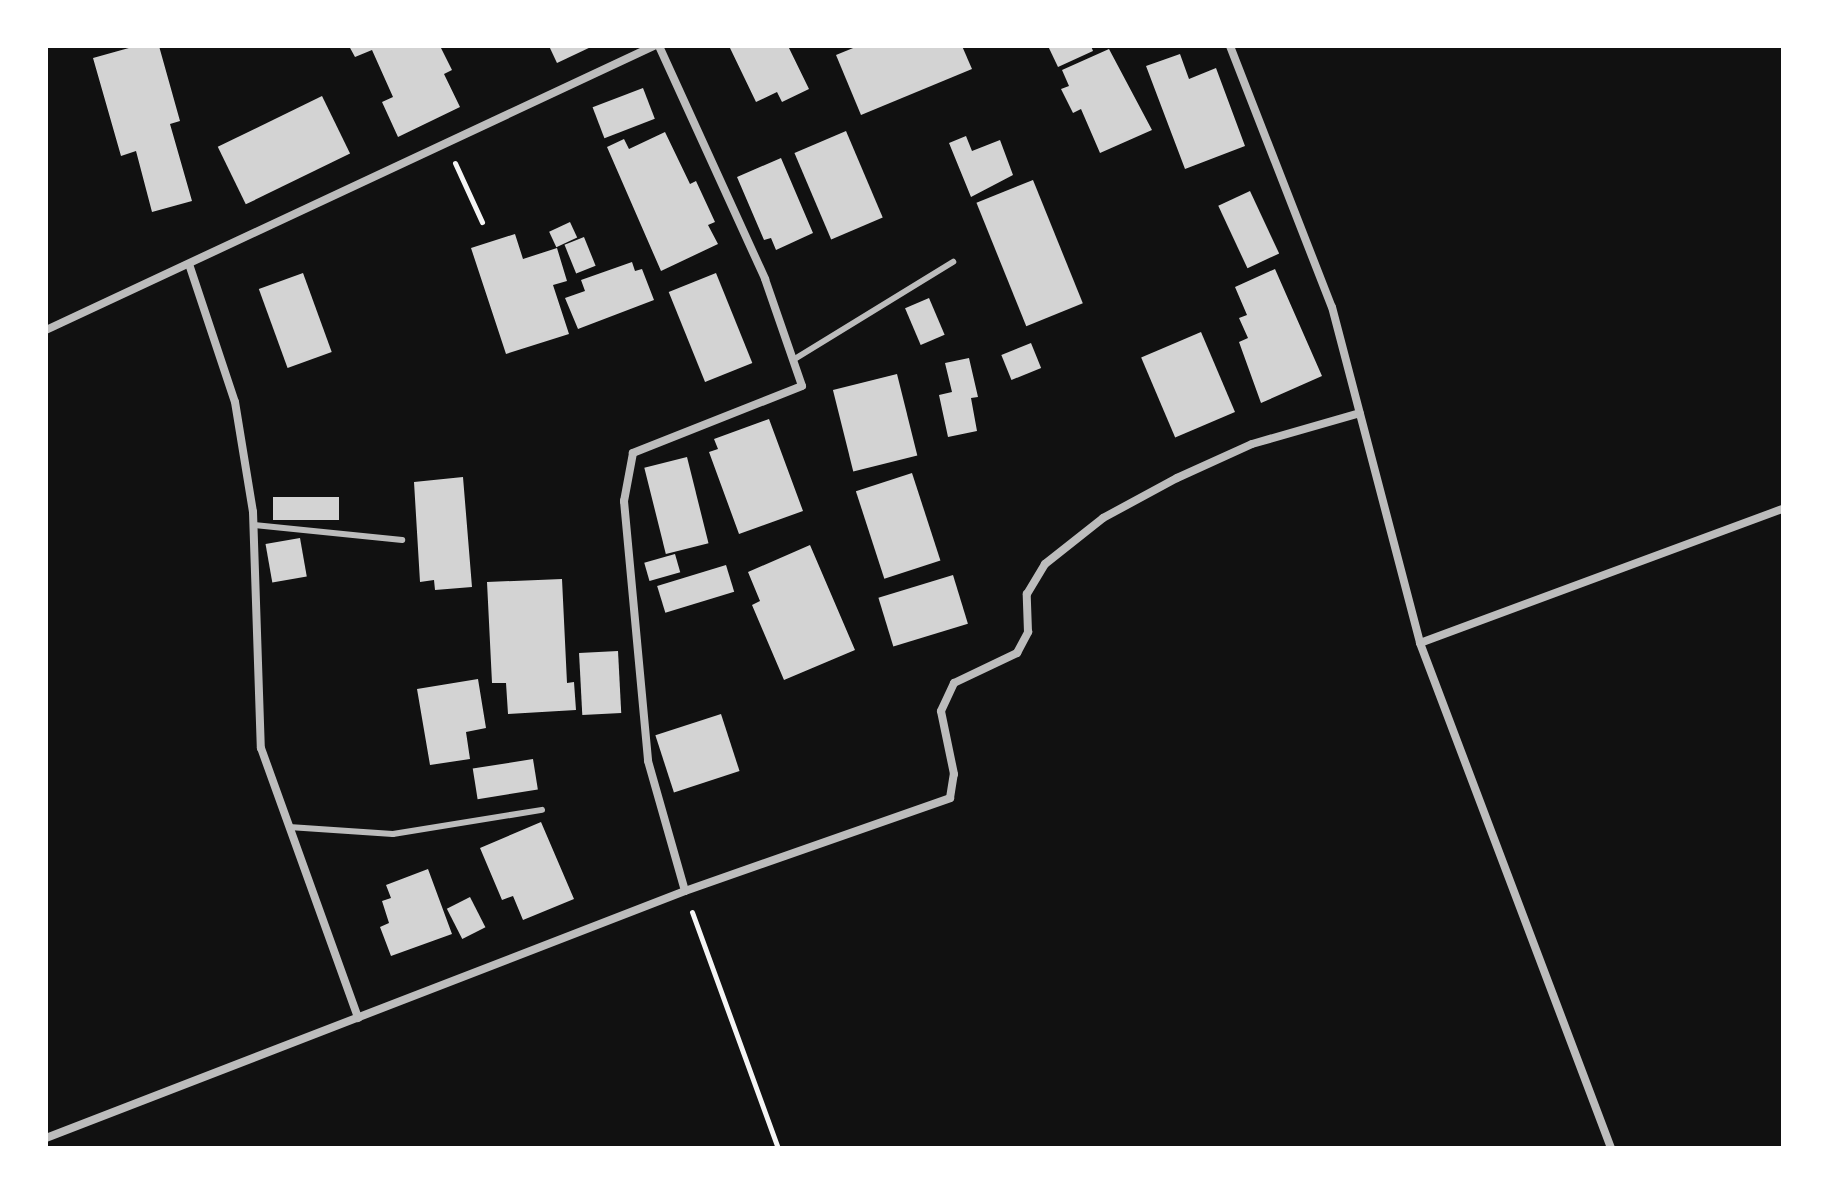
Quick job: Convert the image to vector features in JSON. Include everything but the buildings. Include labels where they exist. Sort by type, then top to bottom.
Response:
[{"type":"street","points":[[46,330],[656,46],[765,279],[802,386],[633,453],[624,501],[648,761],[685,891]]},
{"type":"street","points":[[1230,46],[1332,307],[1420,643],[1611,1148]]},
{"type":"street","points":[[189,264],[235,402],[254,525],[261,748],[285,827],[358,1018]]},
{"type":"street","points":[[46,1138],[685,891],[950,798],[954,774],[941,711],[954,683],[1017,653],[1028,632],[1027,594],[1045,564],[1103,518],[1177,478],[1252,444],[1360,413]]},
{"type":"street","points":[[1420,643],[1783,509]]},
{"type":"lane","points":[[793,360],[953,262]]},
{"type":"lane","points":[[254,525],[402,540]]},
{"type":"lane","points":[[285,827],[393,834],[542,810]]},
{"type":"path","points":[[446,144],[482,222]]},
{"type":"path","points":[[685,891],[778,1148]]}]
